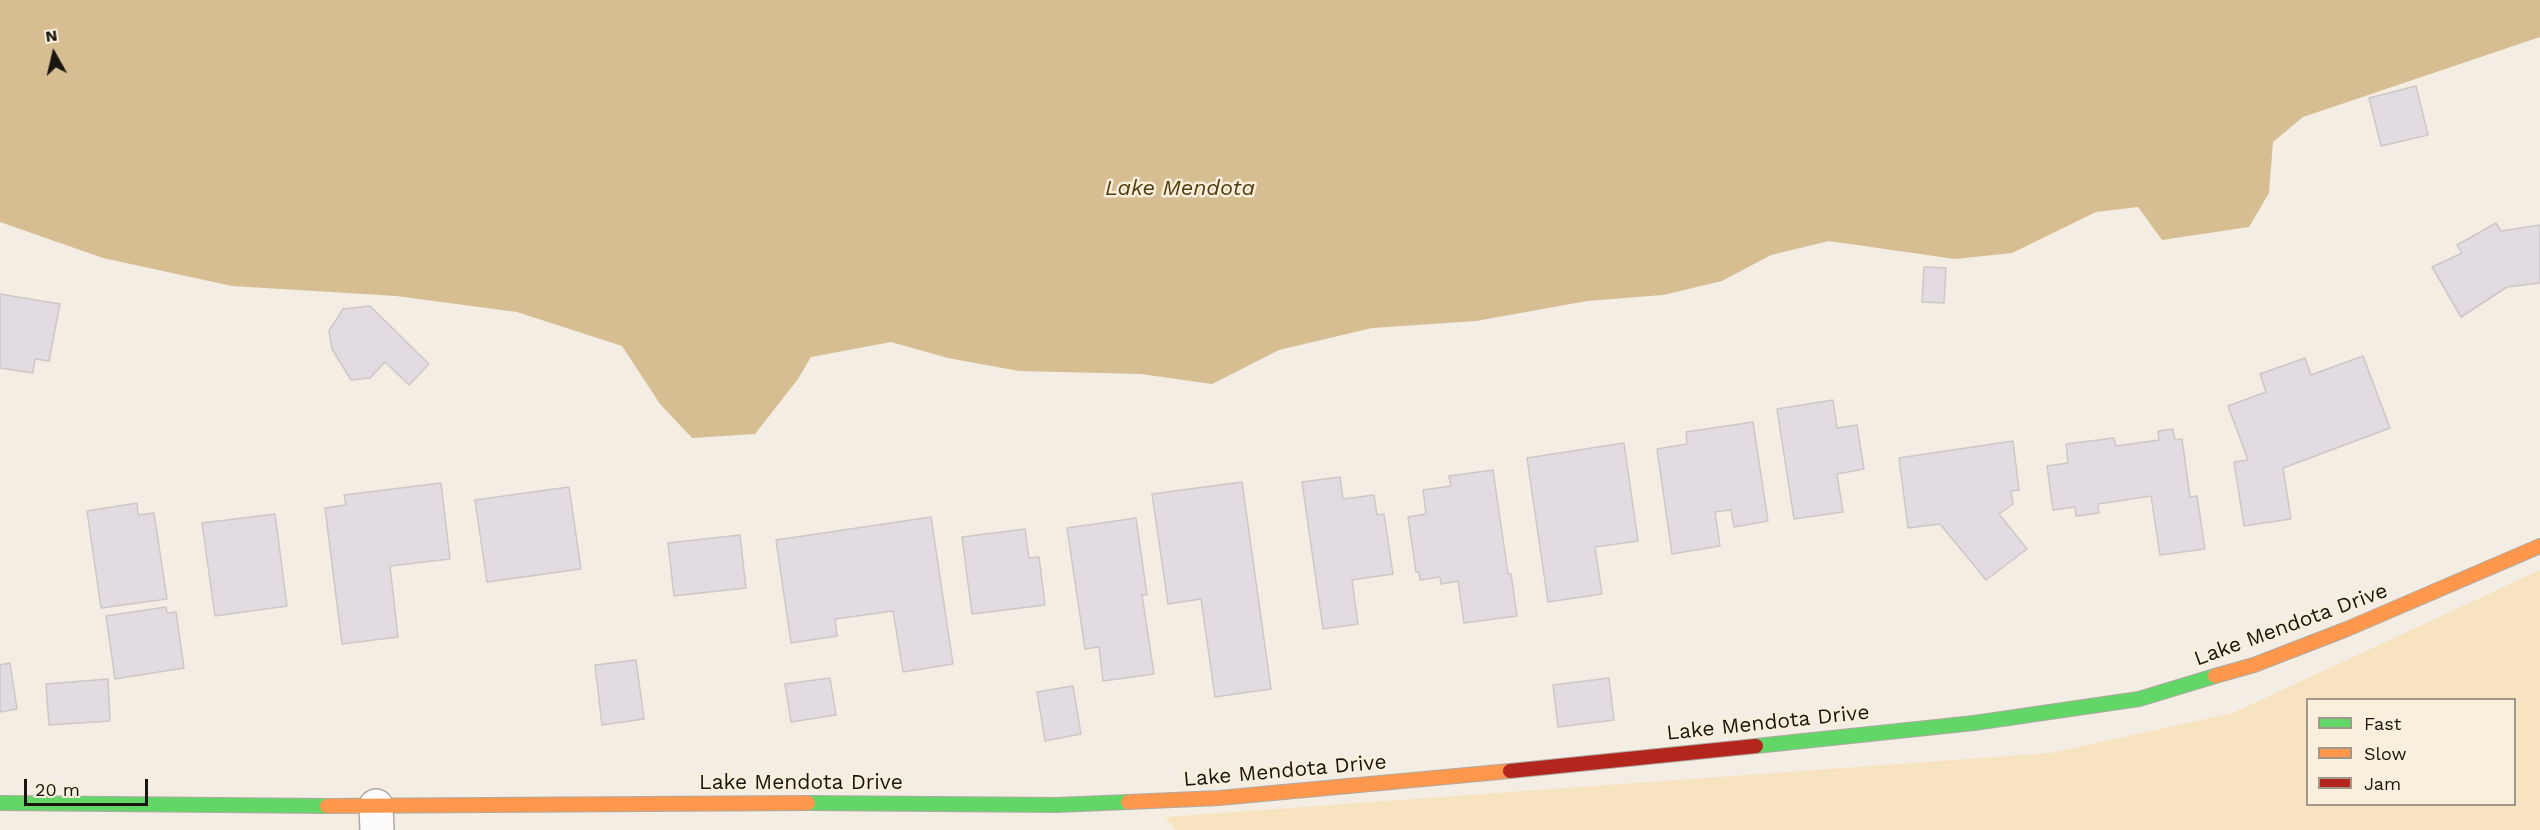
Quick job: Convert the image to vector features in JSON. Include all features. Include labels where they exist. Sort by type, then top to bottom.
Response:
[{"type":"street","name":"Lake Mendota Drive","points":[[0,803],[376,818],[762,803],[1057,805],[1162,801],[1423,780],[1974,723],[2139,699],[2254,665],[2347,629],[2540,546]]},
{"type":"shaded area","points":[[2540,570],[2540,830],[1176,830],[1165,817],[2051,753],[2233,713]]},
{"type":"water","name":"Lake Mendota","points":[[0,0],[2540,0],[2540,37],[2303,117],[2273,142],[2269,193],[2249,227],[2162,240],[2138,207],[2096,212],[2012,253],[1955,259],[1829,241],[1771,255],[1722,281],[1663,295],[1587,301],[1476,321],[1372,328],[1279,350],[1212,384],[1141,374],[1019,371],[948,358],[891,342],[811,357],[798,379],[755,434],[692,438],[660,404],[622,346],[517,312],[396,296],[232,286],[103,258],[0,222]]},
{"type":"building","points":[[2416,86],[2428,135],[2381,146],[2369,98]]},
{"type":"building","points":[[2496,223],[2501,231],[2540,225],[2540,283],[2507,287],[2461,317],[2432,267],[2462,253],[2457,245]]},
{"type":"building","points":[[1924,267],[1946,268],[1944,303],[1922,302]]},
{"type":"building","points":[[0,294],[60,304],[49,361],[35,359],[33,373],[0,368]]},
{"type":"building","points":[[370,306],[429,364],[409,385],[385,362],[370,378],[351,380],[332,349],[329,331],[343,309]]},
{"type":"building","points":[[2363,356],[2390,428],[2283,468],[2291,519],[2244,526],[2234,462],[2248,460],[2228,406],[2266,392],[2260,374],[2305,358],[2311,375]]},
{"type":"building","points":[[1833,400],[1837,428],[1857,425],[1864,469],[1837,474],[1843,512],[1794,519],[1777,409]]},
{"type":"building","points":[[1753,422],[1768,521],[1734,527],[1731,510],[1715,512],[1720,546],[1672,554],[1657,449],[1687,444],[1686,432]]},
{"type":"building","points":[[2173,429],[2175,440],[2182,439],[2190,497],[2197,496],[2205,549],[2160,555],[2151,496],[2098,504],[2099,513],[2076,516],[2075,507],[2053,510],[2047,466],[2068,463],[2066,444],[2114,438],[2116,446],[2159,440],[2158,431]]},
{"type":"building","points":[[2013,441],[2019,490],[2011,491],[2013,504],[1999,514],[2027,549],[1986,580],[1940,524],[1908,528],[1899,458]]},
{"type":"building","points":[[1624,443],[1638,541],[1595,547],[1602,594],[1548,602],[1527,458]]},
{"type":"building","points":[[1493,470],[1508,574],[1511,574],[1517,616],[1464,623],[1458,581],[1441,584],[1440,577],[1420,580],[1419,572],[1416,572],[1408,517],[1426,514],[1423,490],[1451,486],[1449,476]]},
{"type":"building","points":[[1340,477],[1343,499],[1374,495],[1377,515],[1384,514],[1393,574],[1352,580],[1358,624],[1323,629],[1302,482]]},
{"type":"building","points":[[1242,482],[1271,689],[1215,697],[1201,599],[1168,604],[1152,494]]},
{"type":"building","points":[[441,483],[450,559],[390,566],[398,637],[342,644],[325,508],[346,505],[344,495]]},
{"type":"building","points":[[569,487],[581,569],[487,582],[475,500]]},
{"type":"building","points":[[137,503],[138,515],[154,513],[167,599],[101,608],[87,511]]},
{"type":"building","points":[[275,514],[287,606],[215,616],[202,523]]},
{"type":"building","points":[[931,517],[953,664],[903,672],[893,611],[835,619],[837,636],[791,643],[776,540]]},
{"type":"building","points":[[1136,518],[1147,595],[1142,595],[1154,674],[1103,681],[1099,647],[1085,649],[1067,528]]},
{"type":"building","points":[[1025,529],[1029,558],[1039,557],[1045,605],[972,614],[962,537]]},
{"type":"building","points":[[740,535],[746,588],[674,596],[668,543]]},
{"type":"building","points":[[166,607],[167,613],[176,612],[184,668],[115,679],[106,616]]},
{"type":"building","points":[[636,660],[644,719],[602,725],[595,665]]},
{"type":"building","points":[[10,663],[17,709],[0,712],[0,665]]},
{"type":"building","points":[[830,678],[836,715],[791,722],[785,684]]},
{"type":"building","points":[[1609,678],[1614,720],[1558,727],[1553,685]]},
{"type":"building","points":[[108,679],[110,721],[49,725],[46,684]]},
{"type":"building","points":[[1073,686],[1081,734],[1045,741],[1037,692]]},
{"type":"traffic: fast","points":[[1756,746],[1974,723],[2139,699],[2215,676]]},
{"type":"traffic: fast","points":[[808,803],[1057,805],[1128,802]]},
{"type":"traffic: fast","points":[[0,803],[327,806]]},
{"type":"traffic: slow","points":[[2215,676],[2254,665],[2347,629],[2540,546]]},
{"type":"traffic: slow","points":[[1128,802],[1219,798],[1510,771]]},
{"type":"traffic: slow","points":[[327,806],[808,803]]},
{"type":"traffic: jam","points":[[1510,771],[1756,746]]}]
